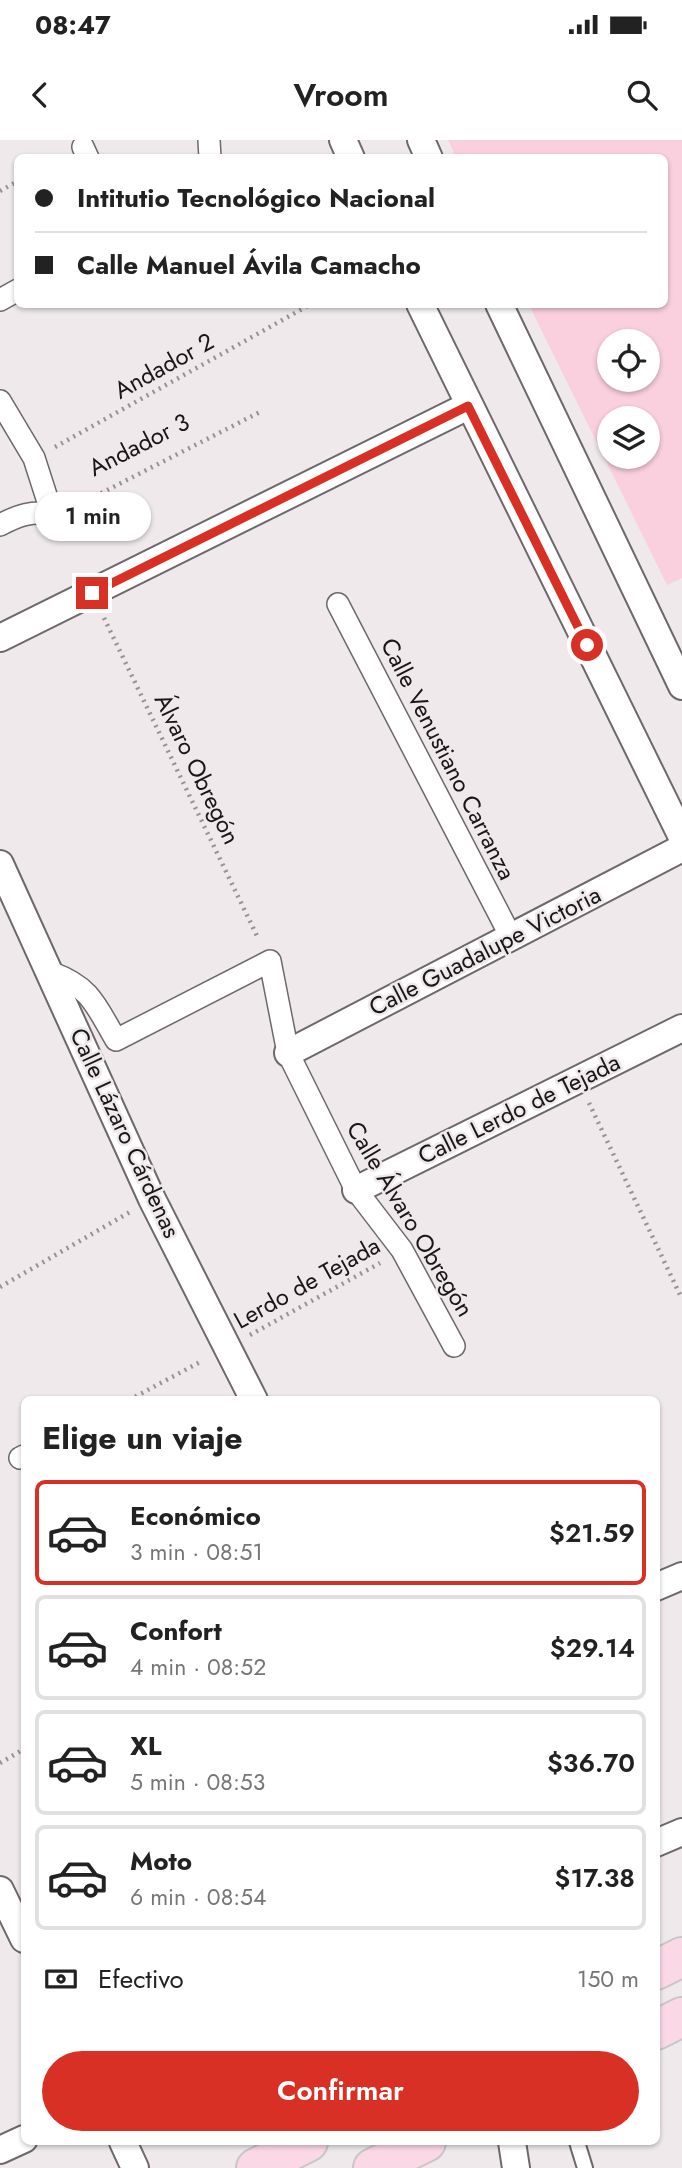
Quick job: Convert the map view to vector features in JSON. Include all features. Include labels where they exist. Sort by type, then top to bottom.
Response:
[{"type":"main road","points":[[660,1968],[682,1957]]},
{"type":"main road","points":[[660,2027],[682,2017]]},
{"type":"main road","points":[[256,2168],[302,2145]]},
{"type":"main road","points":[[373,2168],[420,2145]]},
{"type":"street","points":[[422,308],[682,837]]},
{"type":"street","points":[[501,308],[682,686]]},
{"type":"street","points":[[0,401],[34,458],[52,514],[20,514],[0,525]]},
{"type":"street","points":[[0,638],[468,406]]},
{"type":"street","name":"Calle Venustiano Carranza","points":[[338,604],[511,937]]},
{"type":"street","name":"Calle Guadalupe Victoria","points":[[288,1053],[682,848]]},
{"type":"street","name":"Calle Lázaro Cárdenas","points":[[0,864],[52,973],[152,1199],[252,1396]]},
{"type":"street","points":[[52,973],[73,981],[89,993],[116,1040],[270,961]]},
{"type":"street","name":"Calle Álvaro Obregón","points":[[270,961],[288,1053],[356,1189],[402,1250],[454,1346]]},
{"type":"street","name":"Calle Lerdo de Tejada","points":[[356,1189],[682,1028]]},
{"type":"street","points":[[660,1585],[682,1576]]},
{"type":"street","points":[[660,1841],[682,1832]]},
{"type":"street","points":[[0,1890],[21,1933]]},
{"type":"street","points":[[0,2150],[21,2140]]},
{"type":"street","points":[[124,2145],[135,2168]]},
{"type":"street","points":[[512,2145],[516,2168]]},
{"type":"lane","points":[[578,2145],[586,2168]]},
{"type":"path","name":"Andador 2","points":[[34,458],[304,308]]},
{"type":"path","name":"Andador 3","points":[[52,514],[80,505],[260,412]]},
{"type":"path","name":"Álvaro Obregón","points":[[92,593],[270,961]]},
{"type":"path","points":[[578,1080],[682,1299]]},
{"type":"path","points":[[0,1287],[152,1199]]},
{"type":"path","name":"Lerdo de Tejada","points":[[137,1396],[402,1250]]},
{"type":"path","points":[[0,1763],[21,1751]]},
{"type":"shaded area","points":[[448,140],[682,140],[682,578],[667,585],[610,469],[660,469],[660,406],[597,406],[597,443],[530,308],[668,308],[668,154],[455,154]]},
{"type":"route","points":[[92,593],[468,406],[587,645]]}]
